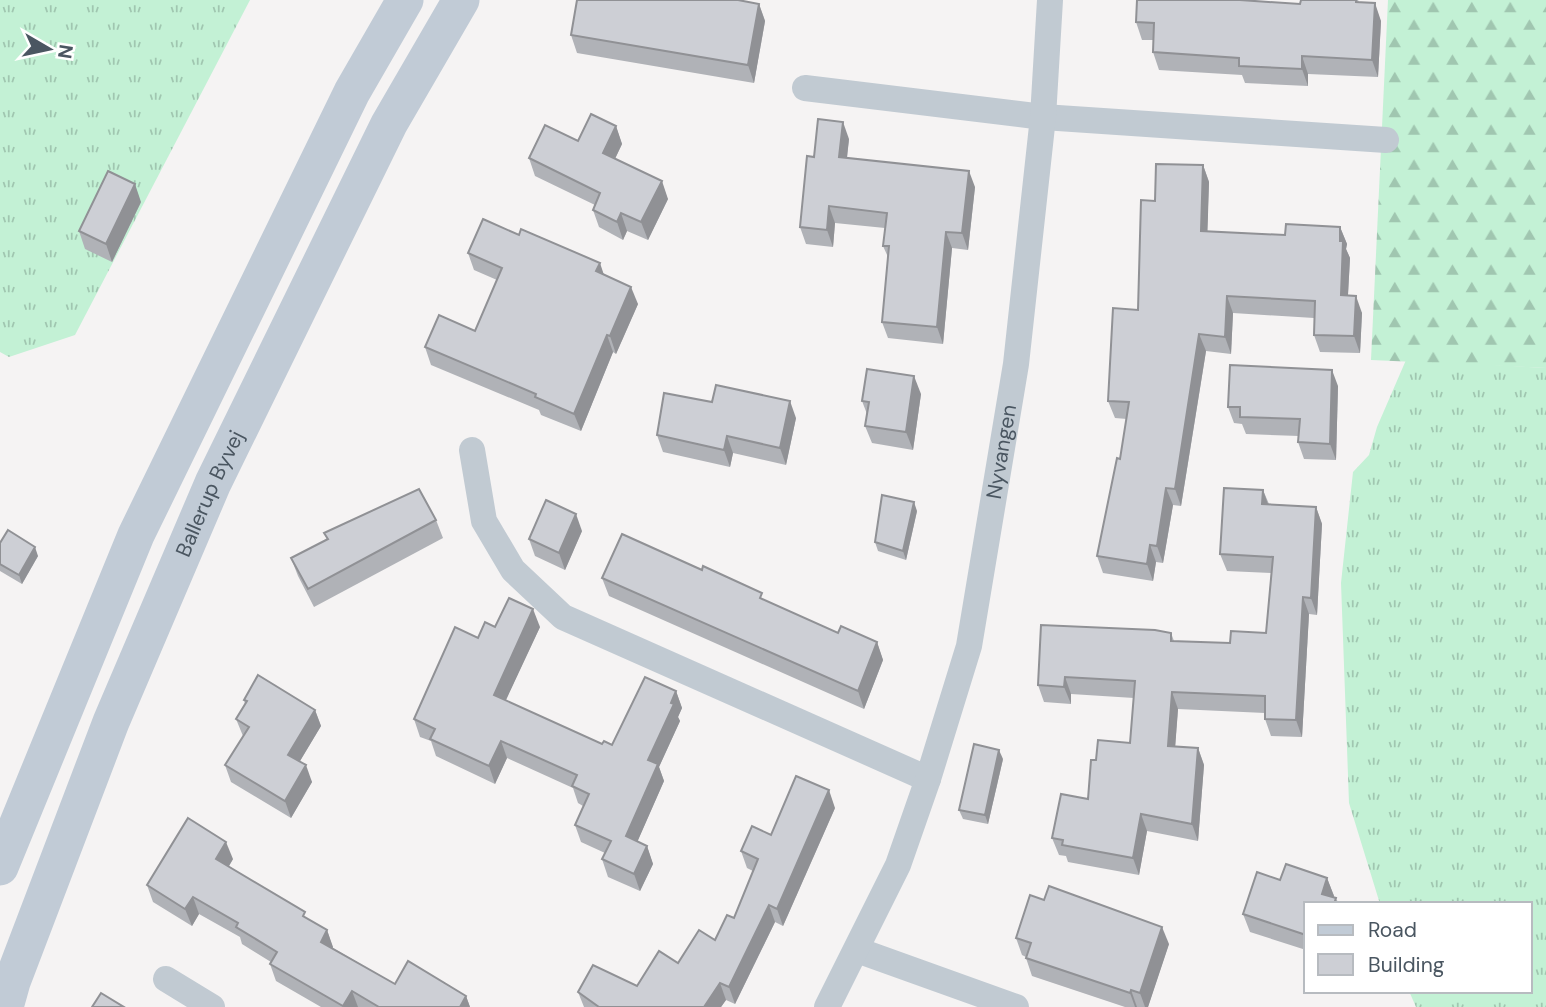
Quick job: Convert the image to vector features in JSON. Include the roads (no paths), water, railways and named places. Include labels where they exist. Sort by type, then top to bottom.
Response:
[{"type":"main road","points":[[0,867],[136,536],[352,92],[405,0]]},
{"type":"main road","name":"Ballerup Byvej","points":[[5,1007],[12,982],[111,722],[213,483],[389,124],[461,0]]},
{"type":"street","name":"Nyvangen","points":[[827,1007],[898,865],[969,646],[1016,364],[1043,117],[1050,0]]},
{"type":"street","points":[[805,88],[1043,117],[1385,140]]},
{"type":"street","points":[[472,450],[484,521],[513,570],[563,617],[928,779]]},
{"type":"street","points":[[857,950],[1016,1007]]},
{"type":"street","points":[[166,979],[212,1007]]}]
